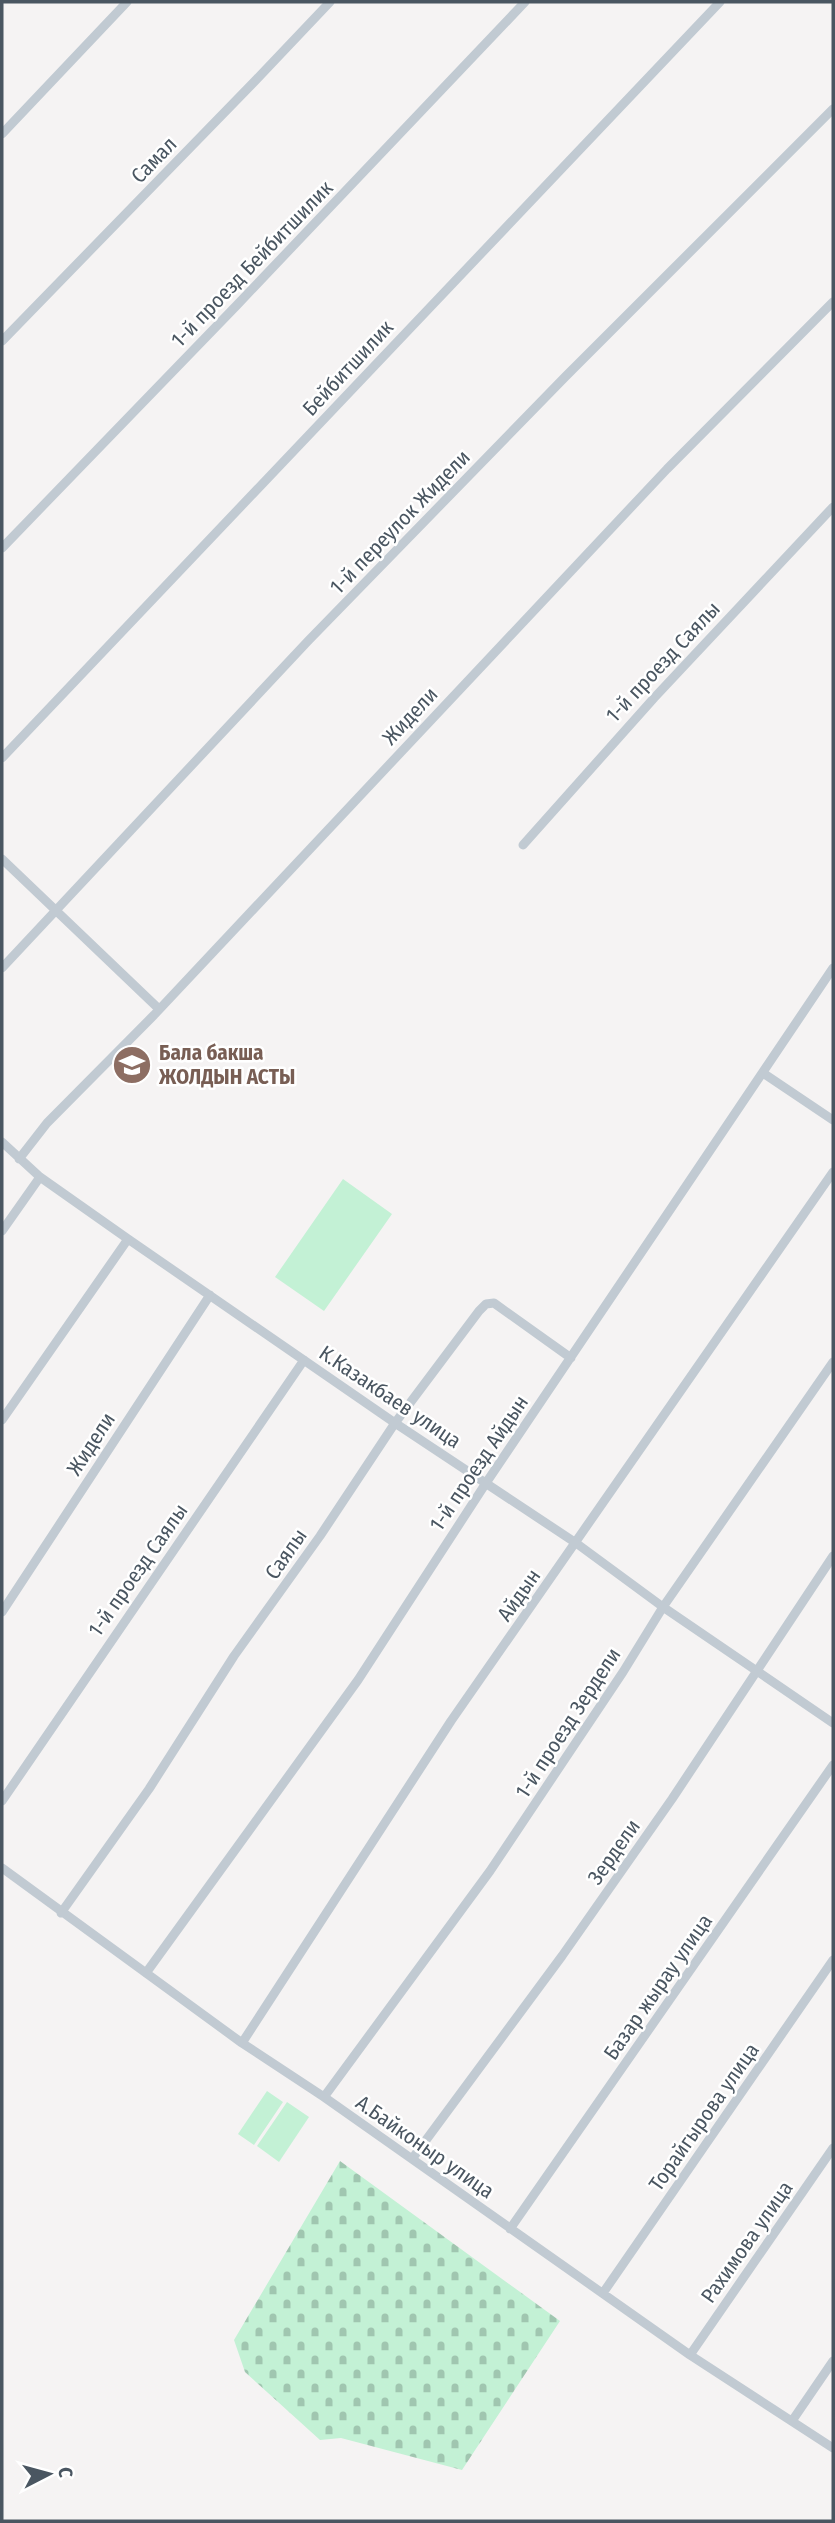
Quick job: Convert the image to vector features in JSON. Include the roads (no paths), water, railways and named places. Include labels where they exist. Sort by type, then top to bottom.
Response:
[{"type":"street","points":[[2,134],[127,2]]},
{"type":"street","name":"Самал","points":[[2,341],[330,2]]},
{"type":"street","name":"1-й проезд Бейбитшилик","points":[[2,548],[525,2]]},
{"type":"street","name":"Бейбитшилик","points":[[2,758],[719,2]]},
{"type":"street","name":"1-й переулок Жидели","points":[[2,968],[327,622],[566,376],[833,109]]},
{"type":"street","name":"Жидели","points":[[19,1159],[47,1123],[159,1009],[667,469],[833,302]]},
{"type":"street","name":"1-й проезд Саялы","points":[[523,845],[653,698],[833,507]]},
{"type":"street","points":[[2,859],[159,1009]]},
{"type":"street","name":"1-й проезд Айдын","points":[[146,1973],[358,1680],[486,1483],[833,968]]},
{"type":"street","points":[[763,1073],[833,1121]]},
{"type":"street","name":"К.Казакбаев улица","points":[[2,1142],[40,1177],[128,1239],[576,1543],[663,1607],[833,1723]]},
{"type":"street","name":"Айдын","points":[[242,2043],[451,1721],[833,1172]]},
{"type":"street","points":[[2,1231],[40,1177]]},
{"type":"street","points":[[2,1420],[128,1239]]},
{"type":"street","name":"Жидели","points":[[2,1612],[210,1295]]},
{"type":"street","name":"Саялы","points":[[61,1913],[149,1788],[234,1656],[320,1536],[396,1423],[486,1304],[494,1303],[571,1358]]},
{"type":"street","name":"1-й проезд Саялы","points":[[2,1801],[304,1360]]},
{"type":"street","name":"1-й проезд Зердели","points":[[324,2097],[490,1871],[624,1672],[663,1607],[833,1362]]},
{"type":"street","name":"Зердели","points":[[412,2159],[562,1956],[672,1799],[833,1556]]},
{"type":"street","name":"Базар жырау улица","points":[[510,2229],[833,1765]]},
{"type":"street","name":"А.Байконыр улица","points":[[2,1868],[242,2043],[324,2097],[690,2355],[833,2448]]},
{"type":"street","name":"Торайгырова улица","points":[[603,2293],[833,1960]]},
{"type":"street","name":"Рахимова улица","points":[[690,2355],[833,2148]]},
{"type":"street","points":[[792,2421],[833,2361]]},
{"type":"place","name":"Бала бакша ЖОЛДЫН АСТЫ","points":[[132,1065]]}]
